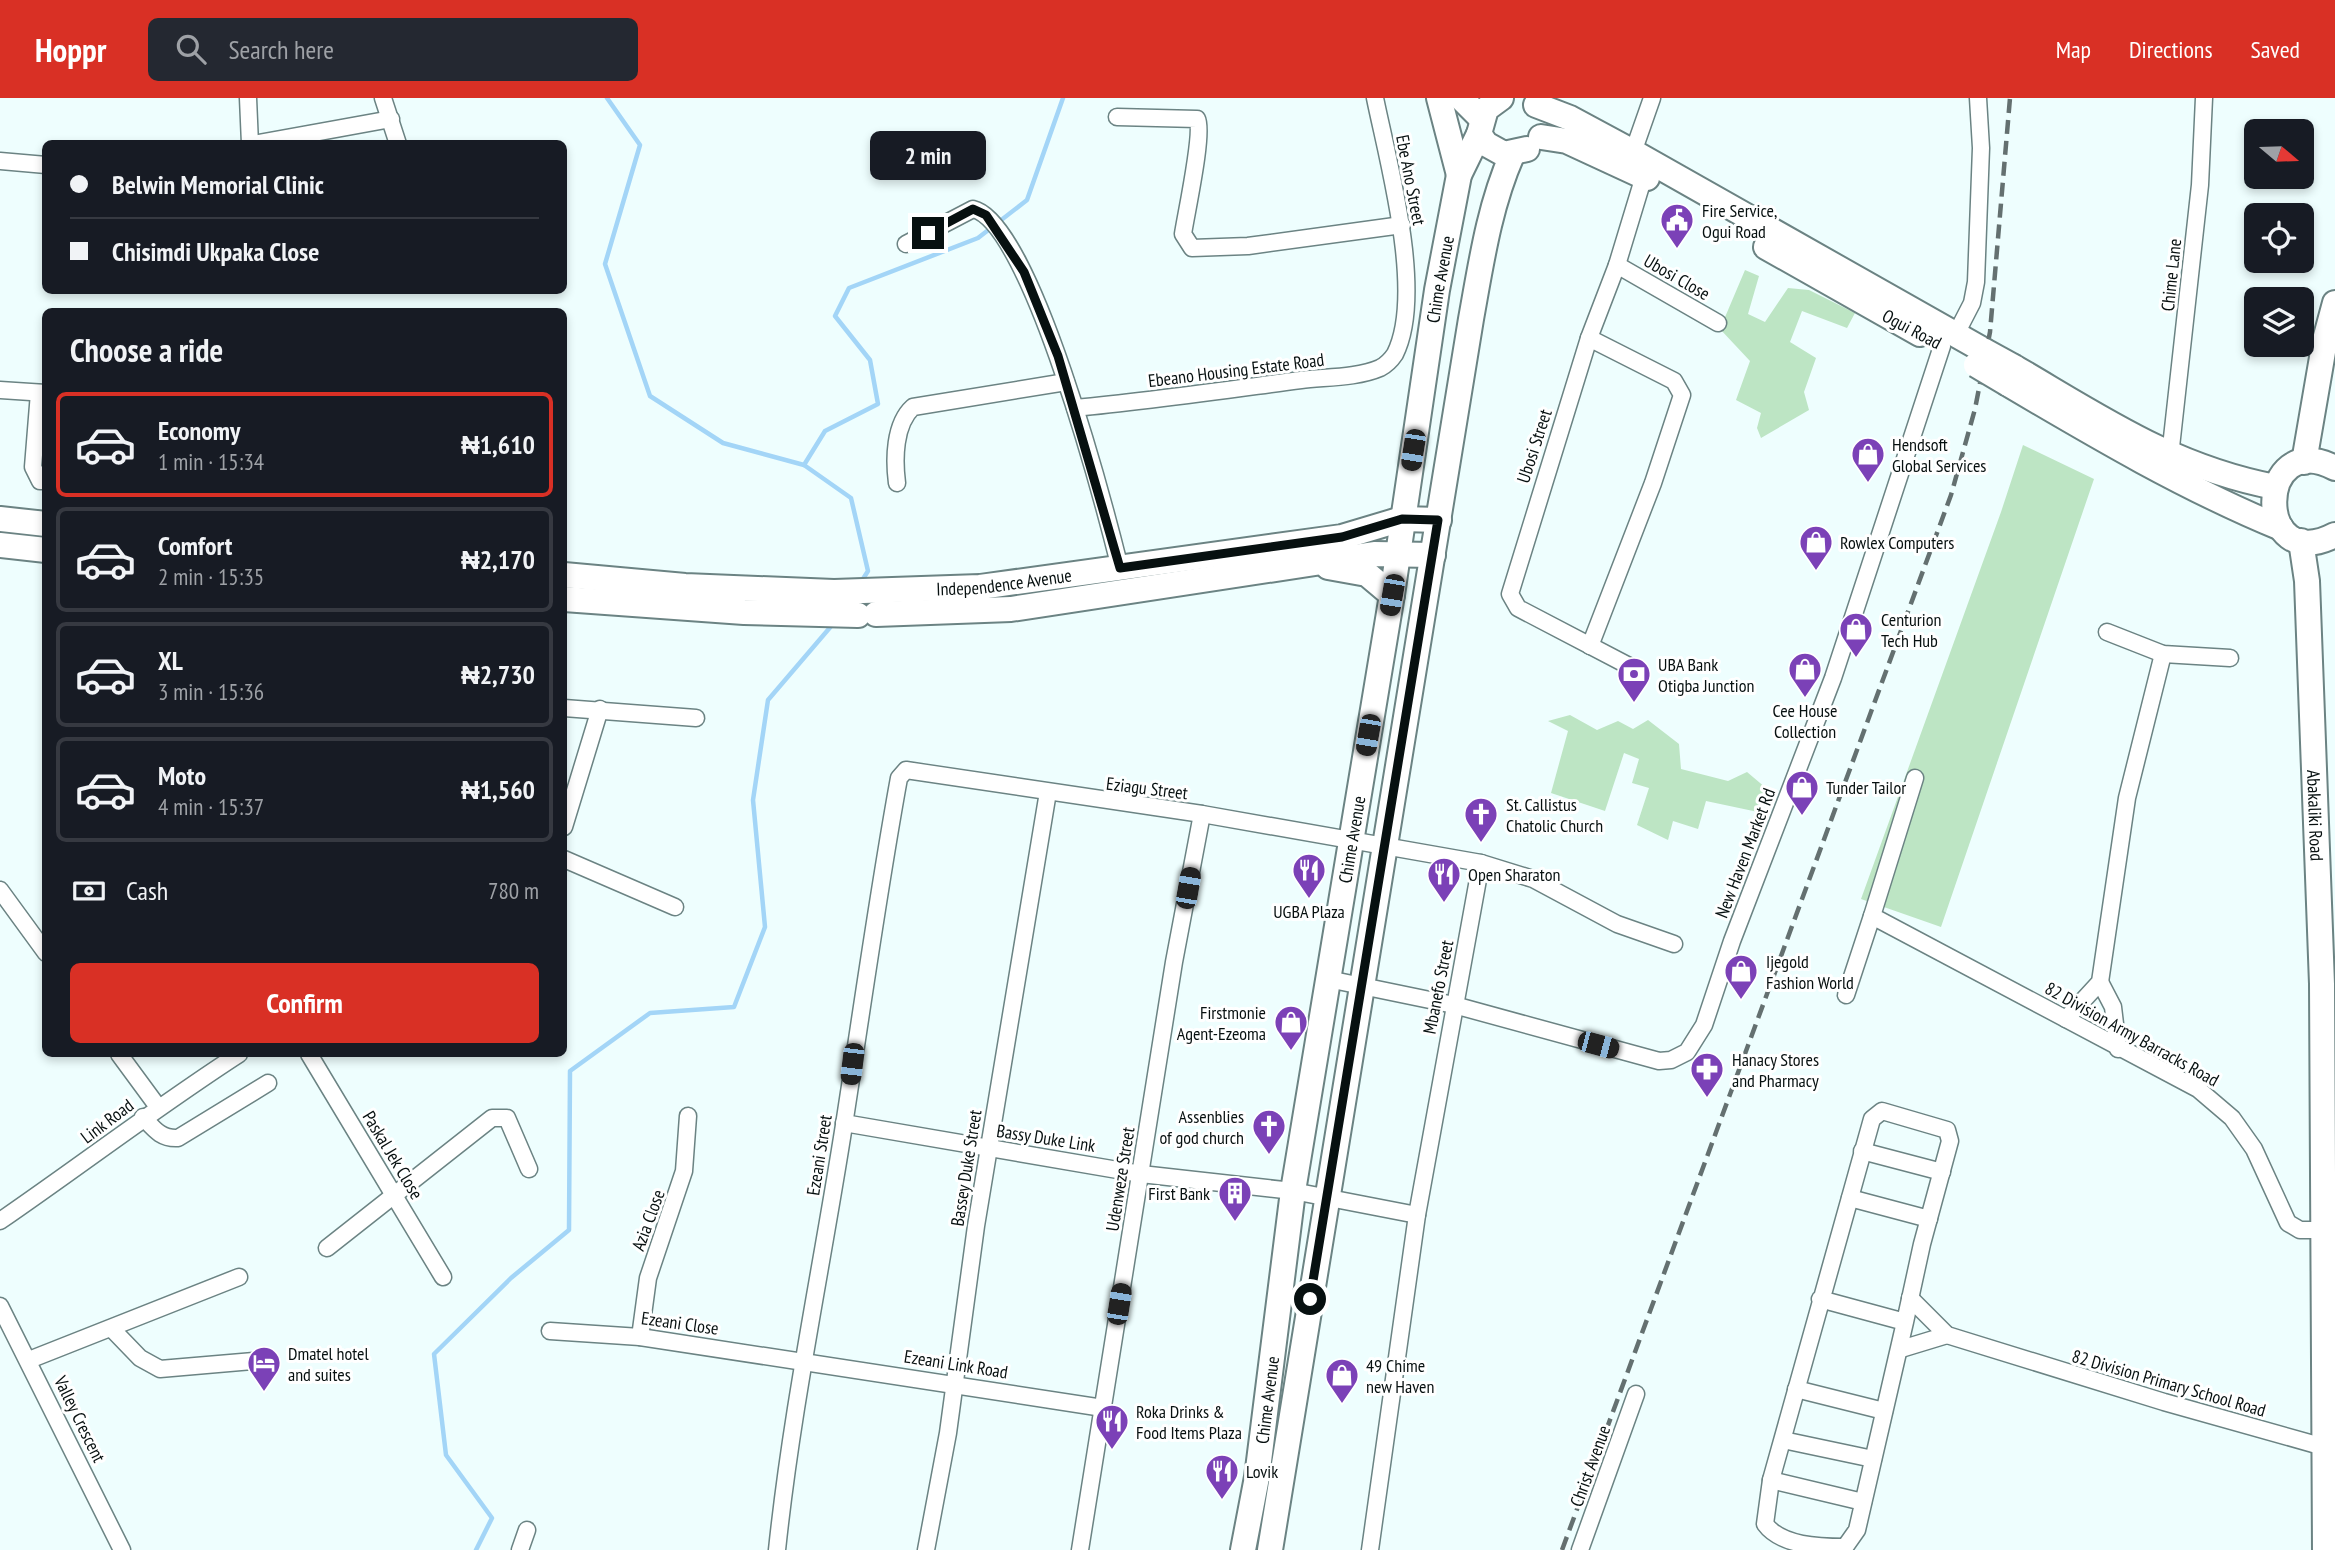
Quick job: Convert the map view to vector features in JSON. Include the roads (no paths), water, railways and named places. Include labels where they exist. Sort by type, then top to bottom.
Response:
[{"type":"main road","points":[[1439,98],[1459,175]]},
{"type":"main road","points":[[1461,98],[1480,126],[1486,144],[1497,152],[1512,155],[1529,148],[1541,136],[1529,101]]},
{"type":"main road","name":"Chime Avenue","points":[[1243,1550],[1257,1477],[1293,1191],[1349,841],[1392,595],[1423,381],[1459,175],[1486,108],[1501,98]]},
{"type":"main road","name":"Ogui Road","points":[[1529,101],[1570,118],[1635,165],[2011,375],[2170,456],[2226,477],[2275,487]]},
{"type":"main road","name":"Ogui Road","points":[[1541,136],[1567,141],[1635,165]]},
{"type":"main road","name":"Chime Avenue","points":[[1270,1550],[1383,845],[1483,249],[1498,192],[1512,155]]},
{"type":"main road","points":[[2304,462],[2325,340],[2335,303]]},
{"type":"main road","name":"Ogui Road","points":[[2011,375],[2121,449],[2242,512],[2291,534]]},
{"type":"main road","points":[[1342,537],[1375,516],[1387,501],[1410,415],[1423,381]]},
{"type":"main road","points":[[2275,487],[2286,471],[2304,462],[2326,464],[2335,468]]},
{"type":"main road","name":"Abakaliki Road","points":[[2275,487],[2272,504],[2291,534],[2306,580],[2329,1203],[2324,1447],[2325,1550]]},
{"type":"main road","points":[[0,519],[42,524]]},
{"type":"main road","name":"Independence Avenue","points":[[567,599],[679,609],[821,614],[980,587],[1342,537],[1402,519],[1438,520]]},
{"type":"main road","points":[[2291,534],[2313,542],[2335,535]]},
{"type":"main road","points":[[0,545],[42,550]]},
{"type":"main road","name":"Independence Avenue","points":[[567,575],[685,586],[834,592],[872,607],[1011,609],[1374,554],[1433,555]]},
{"type":"main road","points":[[1310,564],[1367,574],[1392,595]]},
{"type":"street","points":[[248,98],[252,140]]},
{"type":"street","points":[[383,98],[397,140]]},
{"type":"street","name":"Ebe Ano Street","points":[[1375,98],[1402,225],[1405,295],[1395,353]]},
{"type":"street","name":"Ubosi Street","points":[[1629,666],[1518,608],[1510,594],[1589,338],[1617,265],[1635,165],[1652,98]]},
{"type":"street","name":"New Haven Market Rd","points":[[1328,979],[1454,1005],[1659,1061],[1671,1060],[1687,1052],[1696,1042],[1833,678],[1949,340],[1972,303],[1976,282],[1981,148],[1979,98]]},
{"type":"street","name":"Chime Lane","points":[[2170,456],[2200,185],[2204,98]]},
{"type":"street","points":[[1117,117],[1197,119],[1198,136],[1183,234],[1192,248],[1248,246],[1402,225]]},
{"type":"street","points":[[274,140],[391,119]]},
{"type":"street","points":[[0,161],[42,165]]},
{"type":"street","points":[[906,244],[973,209],[989,218],[999,233],[1024,272],[1066,382],[1120,568]]},
{"type":"street","name":"Ubosi Close","points":[[1617,265],[1718,323]]},
{"type":"street","points":[[1589,338],[1674,381],[1682,395],[1644,506],[1590,646]]},
{"type":"street","name":"Ebeano Housing Estate Road","points":[[1075,408],[1198,396],[1342,376],[1379,369],[1395,353]]},
{"type":"street","points":[[897,483],[895,456],[900,431],[906,413],[913,407],[1066,382]]},
{"type":"street","points":[[0,390],[42,393],[33,467],[42,481]]},
{"type":"street","points":[[2107,632],[2162,654],[2230,657]]},
{"type":"street","points":[[2118,1049],[2112,1007],[2100,982],[2127,798],[2162,654]]},
{"type":"street","points":[[567,708],[696,718]]},
{"type":"street","points":[[567,817],[600,709]]},
{"type":"street","name":"Eziagu Street","points":[[906,770],[1202,814],[1383,845]]},
{"type":"street","name":"Ezeani Street","points":[[777,1550],[785,1472],[844,1123],[871,931],[899,778],[906,770]]},
{"type":"street","points":[[1846,995],[1915,778]]},
{"type":"street","name":"Bassey Duke Street","points":[[926,1550],[948,1433],[1025,916],[1048,792]]},
{"type":"street","name":"Udenweze Street","points":[[1080,1550],[1202,814]]},
{"type":"street","points":[[1383,845],[1481,863],[1533,879],[1617,924],[1674,944]]},
{"type":"street","points":[[567,860],[675,907]]},
{"type":"street","name":"Mbanefo Street","points":[[1370,1550],[1417,1215],[1481,863]]},
{"type":"street","points":[[0,890],[42,948]]},
{"type":"street","name":"82 Division Army Barracks Road","points":[[1872,916],[2197,1089],[2222,1108],[2254,1149],[2288,1223],[2300,1230],[2327,1237]]},
{"type":"street","points":[[2066,1019],[2100,982]]},
{"type":"street","points":[[121,1057],[158,1107]]},
{"type":"street","name":"Link Road","points":[[0,1221],[62,1180],[158,1107],[234,1057]]},
{"type":"street","name":"Paskal Jek Close","points":[[311,1057],[443,1277]]},
{"type":"street","points":[[144,1117],[159,1134],[168,1139],[178,1138],[268,1083]]},
{"type":"street","points":[[1882,1111],[1947,1130],[1950,1141],[1942,1172],[1857,1530],[1844,1547],[1821,1547],[1786,1539],[1765,1524],[1771,1480],[1872,1119],[1882,1111]]},
{"type":"street","name":"Azia Close","points":[[640,1337],[648,1279],[684,1171],[688,1116]]},
{"type":"street","points":[[327,1248],[394,1192],[492,1118],[507,1118],[529,1169]]},
{"type":"street","name":"Bassy Duke Link","points":[[844,1123],[1141,1174],[1293,1191],[1326,1198]]},
{"type":"street","points":[[1862,1151],[1942,1172]]},
{"type":"street","points":[[1326,1198],[1417,1215]]},
{"type":"street","points":[[1850,1198],[1929,1219]]},
{"type":"street","points":[[29,1360],[239,1277]]},
{"type":"street","points":[[1901,1349],[1947,1335],[1910,1298]]},
{"type":"street","points":[[1820,1299],[1905,1322]]},
{"type":"street","name":"Valley Crescent","points":[[0,1306],[122,1550]]},
{"type":"street","points":[[112,1329],[140,1358],[160,1369],[265,1360]]},
{"type":"street","name":"Ezeani Close","points":[[550,1331],[640,1337],[804,1361]]},
{"type":"street","name":"82 Division Primary School Road","points":[[1947,1335],[2164,1402],[2324,1447]]},
{"type":"street","name":"Ezeani Link Road","points":[[804,1361],[1103,1408]]},
{"type":"street","points":[[1796,1389],[1884,1411]]},
{"type":"street","name":"Christ Avenue","points":[[1580,1550],[1636,1394]]},
{"type":"street","points":[[1783,1440],[1873,1459]]},
{"type":"street","points":[[1771,1480],[1863,1502]]},
{"type":"street","points":[[520,1550],[527,1530]]},
{"type":"waterway","points":[[607,98],[640,145],[605,264],[650,396],[723,443],[804,465],[851,498],[868,571],[861,582]]},
{"type":"waterway","points":[[804,465],[825,431],[878,404],[870,360],[835,316],[849,288],[978,238],[1027,200],[1063,98]]},
{"type":"waterway","points":[[476,1550],[492,1518],[446,1455],[434,1354],[511,1278],[569,1230],[570,1071],[650,1013],[734,1007],[765,927],[753,800],[768,700],[833,624]]},
{"type":"railway","points":[[1562,1550],[1951,495],[1975,409],[1990,332],[2010,98]]},
{"type":"place","name":"Fire Service, Ogui Road","points":[[1677,250]]},
{"type":"place","name":"Hendsoft Global Services","points":[[1868,484]]},
{"type":"place","name":"Rowlex Computers","points":[[1816,572]]},
{"type":"place","name":"Centurion Tech Hub","points":[[1856,659]]},
{"type":"place","name":"Cee House Collection","points":[[1805,699]]},
{"type":"place","name":"UBA Bank Otigba Junction","points":[[1634,704]]},
{"type":"place","name":"Tunder Tailor","points":[[1802,817]]},
{"type":"place","name":"St. Callistus Chatolic Church","points":[[1481,844]]},
{"type":"place","name":"UGBA Plaza","points":[[1309,900]]},
{"type":"place","name":"Open Sharaton","points":[[1444,904]]},
{"type":"place","name":"Ijegold Fashion World","points":[[1741,1001]]},
{"type":"place","name":"Firstmonie Agent-Ezeoma","points":[[1291,1052]]},
{"type":"place","name":"Hanacy Stores and Pharmacy","points":[[1707,1099]]},
{"type":"place","name":"Assenblies of god church","points":[[1269,1156]]},
{"type":"place","name":"First Bank","points":[[1235,1223]]},
{"type":"place","name":"Dmatel hotel and suites","points":[[264,1393]]},
{"type":"place","name":"49 Chime new Haven","points":[[1342,1405]]},
{"type":"place","name":"Roka Drinks & Food Items Plaza","points":[[1112,1451]]},
{"type":"place","name":"Lovik","points":[[1222,1501]]}]
